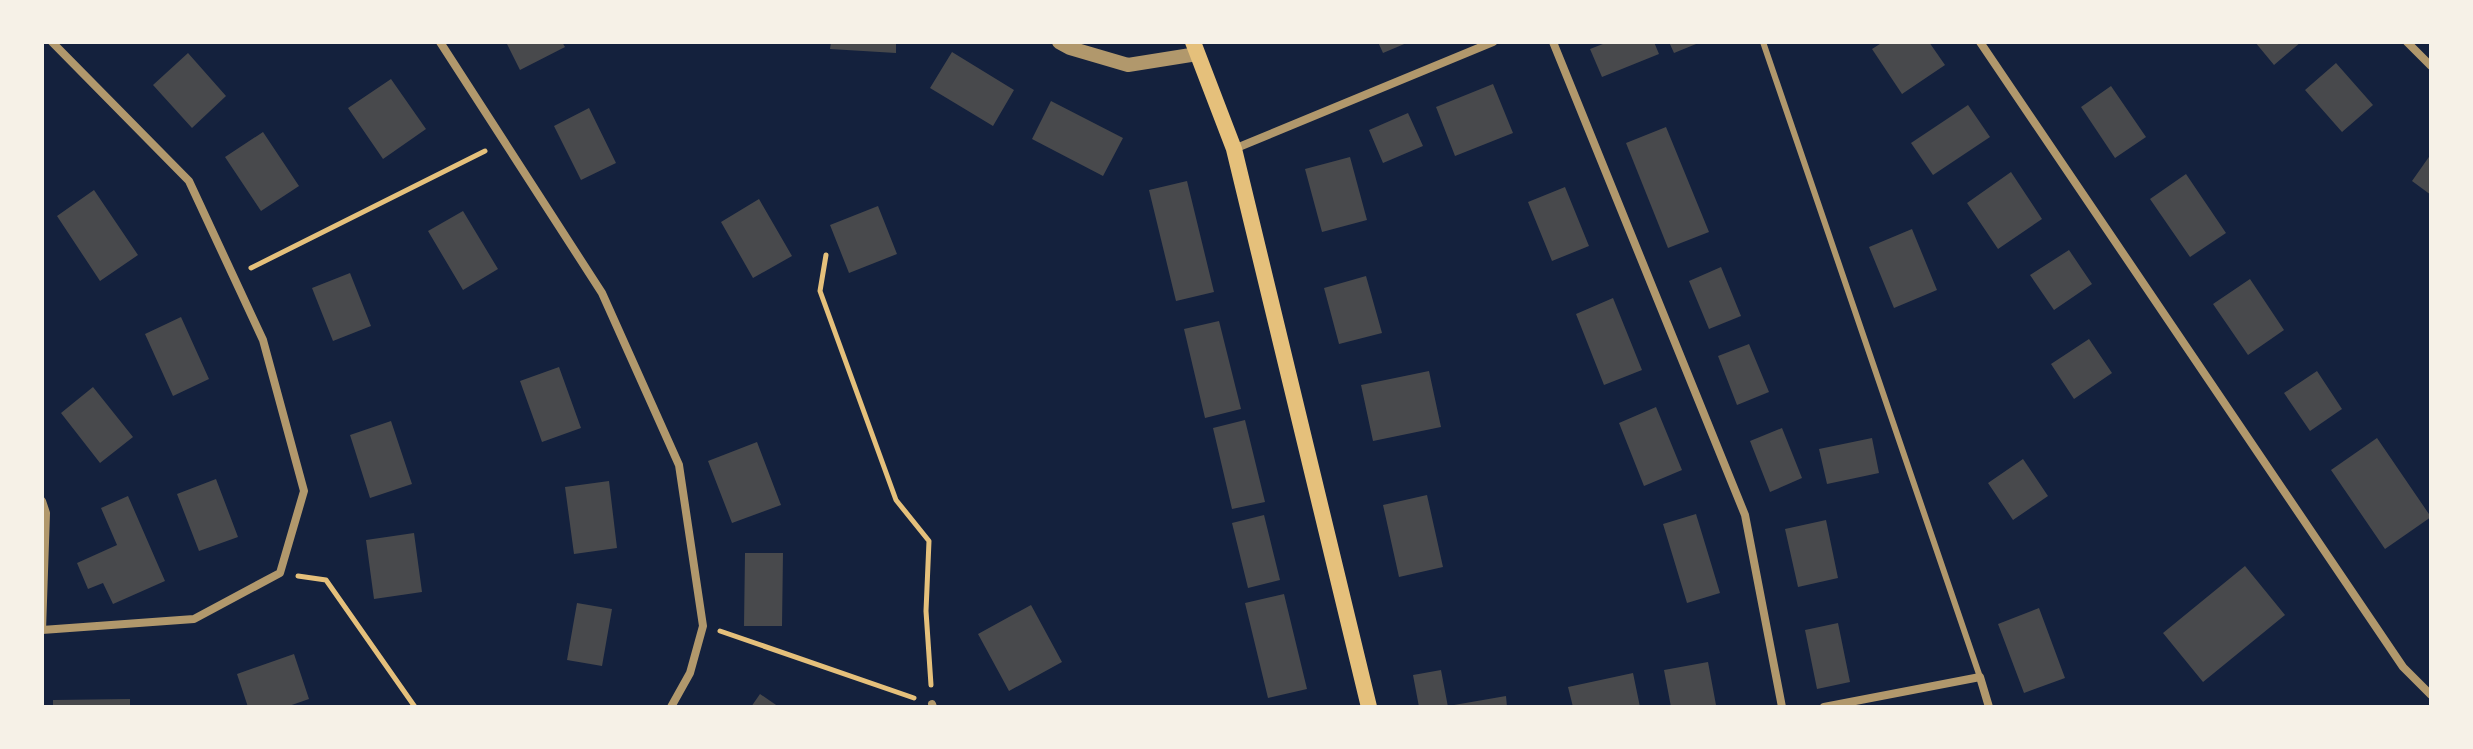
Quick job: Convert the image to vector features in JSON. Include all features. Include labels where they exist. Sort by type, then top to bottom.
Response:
[{"type":"main road","points":[[1195,48],[1234,149],[1369,707]]},
{"type":"street","points":[[42,501],[46,513],[42,630],[194,619],[280,573],[304,491],[263,340],[189,181],[52,42]]},
{"type":"street","points":[[440,42],[602,293],[679,465],[703,626],[690,673],[671,707]]},
{"type":"street","points":[[1059,42],[1128,65],[1195,48]]},
{"type":"street","points":[[1234,149],[1493,42]]},
{"type":"street","points":[[1553,42],[1745,515],[1782,707]]},
{"type":"street","points":[[1980,42],[2403,667],[2431,695]]},
{"type":"street","points":[[2407,42],[2431,66]]},
{"type":"street","points":[[1824,707],[1980,677],[1989,707]]},
{"type":"lane","points":[[1763,42],[1980,677]]},
{"type":"path","points":[[233,277],[504,142]]},
{"type":"path","points":[[703,626],[933,706],[926,611],[929,541],[896,500],[820,291],[826,255]]},
{"type":"path","points":[[280,573],[326,580],[415,707]]},
{"type":"building","points":[[506,42],[562,42],[565,47],[520,70]]},
{"type":"building","points":[[831,42],[896,42],[896,53],[830,49]]},
{"type":"building","points":[[1378,42],[1409,42],[1383,53]]},
{"type":"building","points":[[1608,42],[1654,42],[1659,54],[1602,77],[1590,49]]},
{"type":"building","points":[[1669,42],[1701,42],[1674,53]]},
{"type":"building","points":[[1883,42],[1929,42],[1945,65],[1902,94],[1872,49]]},
{"type":"building","points":[[2255,42],[2301,42],[2274,65]]},
{"type":"building","points":[[952,52],[1014,90],[993,126],[930,88]]},
{"type":"building","points":[[188,53],[226,96],[192,128],[153,85]]},
{"type":"building","points":[[2336,63],[2373,105],[2342,132],[2305,90]]},
{"type":"building","points":[[391,79],[426,129],[383,159],[348,108]]},
{"type":"building","points":[[1493,84],[1513,133],[1455,156],[1436,107]]},
{"type":"building","points":[[2111,86],[2146,137],[2115,158],[2081,107]]},
{"type":"building","points":[[1051,101],[1123,138],[1103,176],[1032,139]]},
{"type":"building","points":[[1968,105],[1990,137],[1933,175],[1911,143]]},
{"type":"building","points":[[589,108],[616,163],[581,180],[554,126]]},
{"type":"building","points":[[1408,113],[1423,146],[1383,163],[1369,130]]},
{"type":"building","points":[[1666,127],[1709,232],[1668,248],[1626,143]]},
{"type":"building","points":[[263,132],[299,186],[261,211],[225,157]]},
{"type":"building","points":[[2431,154],[2431,195],[2412,181]]},
{"type":"building","points":[[1350,157],[1367,220],[1322,232],[1305,169]]},
{"type":"building","points":[[2011,172],[2042,219],[1998,249],[1967,203]]},
{"type":"building","points":[[2186,174],[2226,233],[2190,257],[2150,199]]},
{"type":"building","points":[[1187,181],[1214,292],[1176,301],[1149,190]]},
{"type":"building","points":[[1565,187],[1589,246],[1552,261],[1528,202]]},
{"type":"building","points":[[94,190],[138,255],[100,281],[57,216]]},
{"type":"building","points":[[759,199],[792,256],[753,278],[721,222]]},
{"type":"building","points":[[878,206],[897,254],[849,273],[830,225]]},
{"type":"building","points":[[463,211],[498,269],[463,290],[428,231]]},
{"type":"building","points":[[1912,229],[1937,290],[1894,308],[1869,247]]},
{"type":"building","points":[[2069,250],[2092,284],[2054,310],[2030,275]]},
{"type":"building","points":[[1721,267],[1741,316],[1709,329],[1689,281]]},
{"type":"building","points":[[350,273],[371,326],[333,341],[312,288]]},
{"type":"building","points":[[1366,276],[1382,333],[1339,344],[1324,288]]},
{"type":"building","points":[[2250,279],[2284,330],[2248,355],[2213,304]]},
{"type":"building","points":[[1613,298],[1642,370],[1604,385],[1576,314]]},
{"type":"building","points":[[181,317],[209,379],[173,396],[145,334]]},
{"type":"building","points":[[1219,321],[1241,409],[1205,418],[1184,329]]},
{"type":"building","points":[[2089,339],[2112,373],[2074,399],[2051,364]]},
{"type":"building","points":[[1749,344],[1769,392],[1737,405],[1718,356]]},
{"type":"building","points":[[559,367],[581,428],[542,442],[520,381]]},
{"type":"building","points":[[1429,371],[1441,427],[1373,441],[1361,385]]},
{"type":"building","points":[[2317,371],[2342,409],[2310,431],[2284,393]]},
{"type":"building","points":[[93,387],[133,437],[100,463],[61,413]]},
{"type":"building","points":[[1656,407],[1682,470],[1644,486],[1619,423]]},
{"type":"building","points":[[1245,420],[1265,502],[1232,509],[1213,428]]},
{"type":"building","points":[[391,421],[412,484],[370,498],[350,435]]},
{"type":"building","points":[[1782,428],[1802,478],[1770,492],[1750,441]]},
{"type":"building","points":[[1872,438],[1879,473],[1827,484],[1819,449]]},
{"type":"building","points":[[2377,438],[2431,517],[2385,549],[2331,470]]},
{"type":"building","points":[[757,442],[781,505],[732,523],[708,461]]},
{"type":"building","points":[[2023,459],[2048,496],[2013,520],[1988,483]]},
{"type":"building","points":[[216,479],[238,537],[199,551],[177,494]]},
{"type":"building","points":[[609,481],[617,548],[574,554],[565,487]]},
{"type":"building","points":[[1427,495],[1443,567],[1399,577],[1383,505]]},
{"type":"building","points":[[128,496],[165,581],[113,604],[103,583],[88,589],[77,563],[117,545],[101,508]]},
{"type":"building","points":[[1696,514],[1720,593],[1687,603],[1663,524]]},
{"type":"building","points":[[1264,515],[1280,580],[1248,588],[1232,523]]},
{"type":"building","points":[[1826,520],[1838,578],[1798,587],[1785,529]]},
{"type":"building","points":[[414,533],[422,592],[374,599],[366,540]]},
{"type":"building","points":[[745,553],[783,553],[782,626],[744,626]]},
{"type":"building","points":[[2245,566],[2285,615],[2203,682],[2163,633]]},
{"type":"building","points":[[1284,594],[1307,689],[1268,698],[1245,603]]},
{"type":"building","points":[[577,603],[612,609],[602,666],[567,660]]},
{"type":"building","points":[[1031,605],[1062,662],[1009,691],[978,634]]},
{"type":"building","points":[[2039,608],[2065,678],[2024,693],[1998,624]]},
{"type":"building","points":[[1838,623],[1850,682],[1817,689],[1805,630]]},
{"type":"building","points":[[294,654],[309,699],[286,707],[248,707],[237,674]]},
{"type":"building","points":[[1708,662],[1716,705],[1671,707],[1664,670]]},
{"type":"building","points":[[1441,670],[1448,707],[1419,707],[1413,675]]},
{"type":"building","points":[[1633,673],[1640,707],[1573,707],[1568,687]]},
{"type":"building","points":[[760,694],[779,707],[751,707]]},
{"type":"building","points":[[1506,696],[1507,707],[1454,707],[1454,705]]},
{"type":"building","points":[[130,699],[130,707],[53,707],[53,700]]}]
